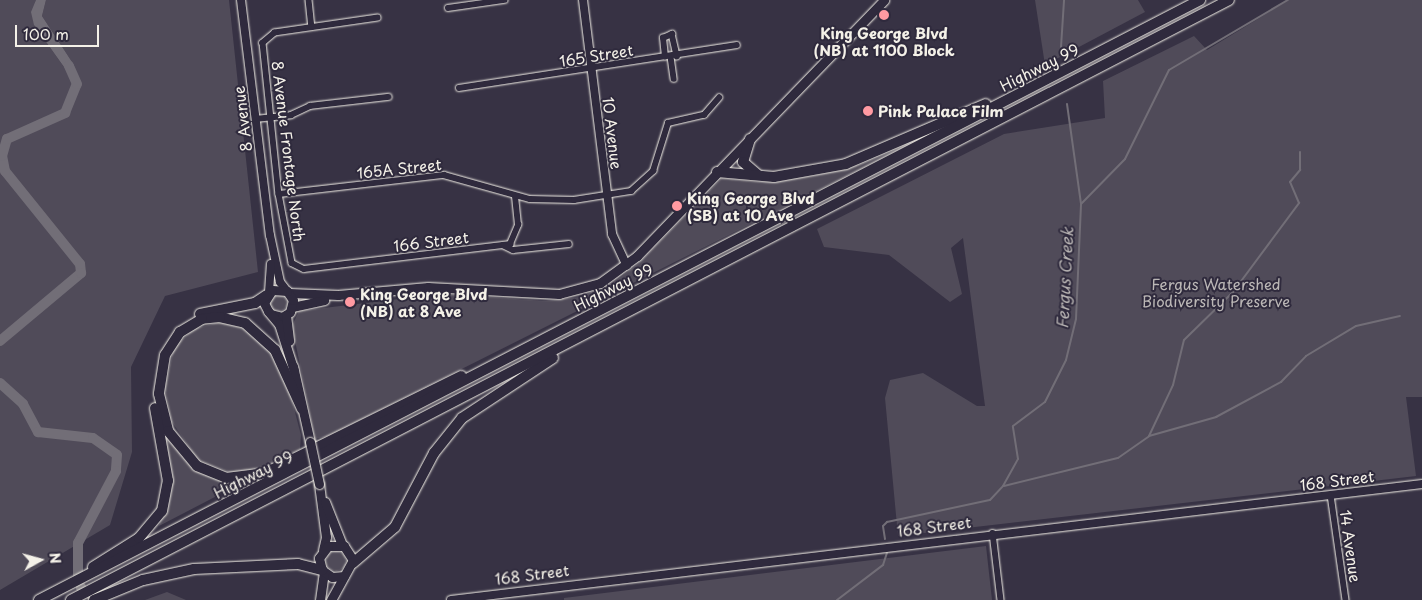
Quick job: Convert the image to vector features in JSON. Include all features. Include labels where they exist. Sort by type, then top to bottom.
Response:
[{"type":"highway","name":"Highway 99","points":[[39,600],[1200,0]]},
{"type":"highway","name":"Highway 99","points":[[71,600],[1229,0]]},
{"type":"highway","points":[[1190,21],[1235,0]]},
{"type":"highway","points":[[717,172],[774,177],[874,155],[1074,66]]},
{"type":"highway","points":[[750,139],[743,153],[745,166],[756,175],[774,177]]},
{"type":"highway","points":[[32,600],[139,538],[162,511],[168,480],[153,383],[160,353],[170,335],[192,317],[255,303],[268,294]]},
{"type":"highway","points":[[353,563],[395,527],[441,443],[471,410],[662,295]]},
{"type":"highway","points":[[302,409],[275,350],[245,323],[220,317],[202,320],[180,332],[165,355],[160,404],[173,439],[204,471],[241,478],[272,469],[616,303]]},
{"type":"highway","points":[[94,600],[143,580],[194,569],[302,564],[323,571]]},
{"type":"main road","name":"8 Avenue","points":[[241,0],[270,235],[280,282],[288,292]]},
{"type":"main road","name":"10 Avenue","points":[[583,0],[612,234],[627,266]]},
{"type":"main road","points":[[320,600],[323,550],[326,537],[319,484],[294,371],[281,328],[265,308],[268,294],[288,292],[338,295],[428,287],[559,294],[600,283],[627,266],[884,0]]},
{"type":"main road","name":"8 Avenue","points":[[268,294],[270,235]]},
{"type":"main road","points":[[288,292],[294,371]]},
{"type":"main road","points":[[271,314],[289,311],[338,295]]},
{"type":"main road","points":[[319,484],[342,545],[353,563],[331,600]]},
{"type":"main road","name":"168 Street","points":[[451,600],[993,533],[1422,484]]},
{"type":"main road","points":[[323,550],[342,545]]},
{"type":"main road","points":[[323,571],[334,578],[344,576]]},
{"type":"street","points":[[309,0],[312,27],[378,18]]},
{"type":"street","points":[[448,8],[504,0]]},
{"type":"street","name":"8 Avenue Frontage North","points":[[295,266],[279,194],[265,38],[312,27]]},
{"type":"street","name":"165 Street","points":[[459,88],[591,67],[671,57],[737,45]]},
{"type":"street","points":[[671,57],[674,79]]},
{"type":"street","points":[[255,119],[291,116],[310,106],[388,98]]},
{"type":"street","name":"165A Street","points":[[279,194],[444,175],[516,197],[562,200],[608,196],[640,187],[653,171],[668,123],[704,116],[719,98]]},
{"type":"street","points":[[503,246],[516,237],[516,197]]},
{"type":"street","name":"166 Street","points":[[295,266],[304,269],[503,246],[513,250],[570,244]]},
{"type":"street","name":"14 Avenue","points":[[1331,495],[1346,600]]},
{"type":"street","points":[[993,533],[1001,600]]},
{"type":"green space","points":[[0,0],[36,0],[34,25],[69,74],[76,76],[74,65],[42,16],[46,0],[229,0],[258,272],[165,296],[131,367],[132,452],[110,525],[0,590]]},
{"type":"green space","points":[[1035,0],[1138,0],[1145,12],[1045,65]]},
{"type":"green space","name":"Fergus Watershed Biodiversity Preserve","points":[[1289,0],[1422,0],[1422,397],[1406,397],[1416,476],[898,536],[885,398],[890,380],[923,373],[977,406],[985,406],[963,238],[951,248],[962,294],[950,302],[889,255],[824,247],[817,229],[1004,134],[1105,118],[1103,81],[1194,36],[1207,50]]},
{"type":"green space","points":[[912,143],[328,436],[315,439],[292,326],[299,311],[440,294],[546,301],[580,297],[613,283],[638,264],[722,178],[758,182],[813,176],[859,165]]},
{"type":"green space","points":[[279,295],[285,297],[287,303],[285,309],[279,311],[273,309],[271,303],[273,297]]},
{"type":"green space","points":[[220,322],[248,330],[272,354],[290,393],[301,435],[300,449],[260,469],[235,474],[198,460],[172,422],[165,389],[174,347],[194,329]]},
{"type":"green space","points":[[165,435],[200,473],[236,486],[159,526],[173,483]]},
{"type":"green space","points":[[986,546],[992,600],[564,600],[564,598]]},
{"type":"green space","points":[[336,551],[343,554],[346,561],[343,568],[336,571],[329,568],[326,561],[329,554]]},
{"type":"green space","points":[[167,592],[186,600],[145,600]]},
{"type":"shaded area","points":[[36,0],[46,0],[42,16],[74,65],[76,77],[69,74],[34,25],[31,12]]},
{"type":"waterway","points":[[1061,47],[1064,0]]},
{"type":"waterway","name":"Fergus Creek","points":[[885,539],[883,526],[887,522],[990,500],[1003,486],[1018,459],[1013,426],[1045,402],[1066,360],[1076,319],[1081,204],[1125,159],[1169,70],[1288,0]]},
{"type":"waterway","points":[[0,341],[81,273],[80,264],[5,171],[2,156],[7,139],[65,113],[77,84],[69,66]]},
{"type":"waterway","points":[[1067,104],[1081,204]]},
{"type":"waterway","points":[[1149,436],[1173,385],[1184,340],[1233,292],[1299,203],[1290,182],[1300,170],[1300,152]]},
{"type":"waterway","points":[[1004,486],[1118,458],[1149,436],[1216,417],[1281,382],[1306,356],[1356,326],[1400,316]]},
{"type":"waterway","points":[[0,383],[23,404],[38,432],[93,438],[117,455],[116,471],[78,543],[78,575]]},
{"type":"waterway","name":"Fergus Creek","points":[[837,600],[883,565],[887,553]]},
{"type":"place","name":"King George Blvd (NB) at 1100 Block","points":[[884,15]]},
{"type":"place","name":"Pink Palace Film","points":[[868,111]]},
{"type":"place","name":"King George Blvd (SB) at 10 Ave","points":[[677,206]]},
{"type":"place","name":"King George Blvd (NB) at 8 Ave","points":[[350,302]]}]
